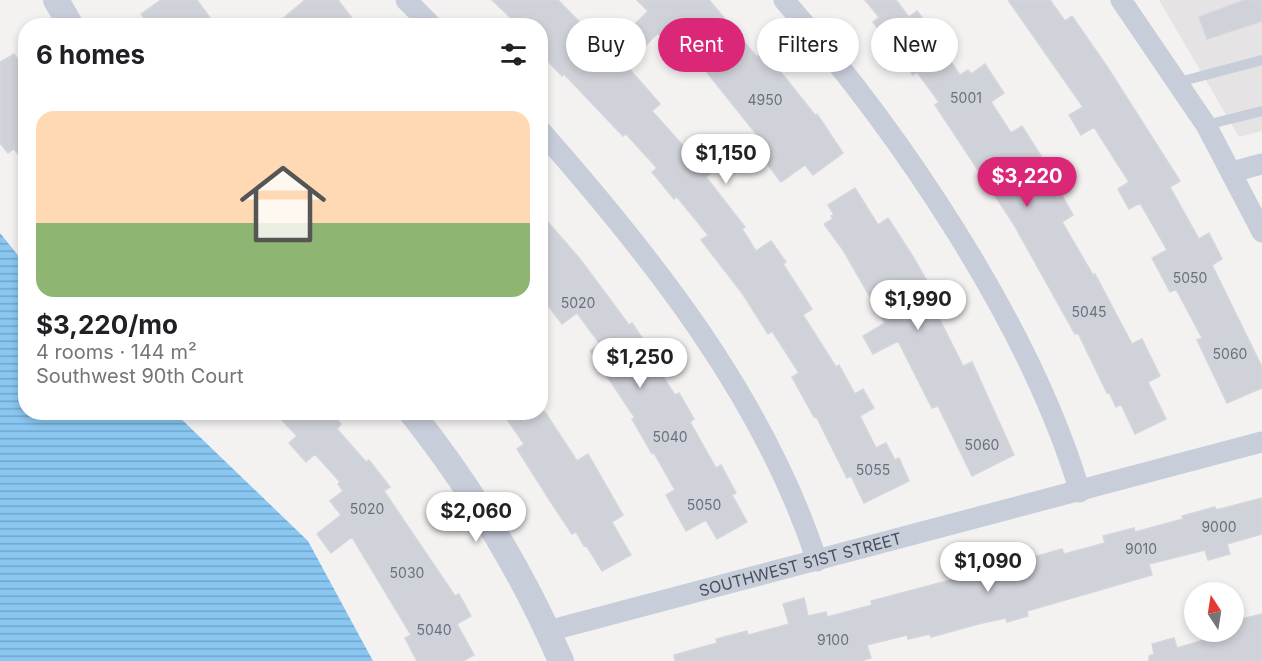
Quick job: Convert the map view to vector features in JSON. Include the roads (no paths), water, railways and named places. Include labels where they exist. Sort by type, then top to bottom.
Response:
[{"type":"street","points":[[56,0],[66,18]]},
{"type":"street","points":[[406,0],[424,18]]},
{"type":"street","points":[[784,0],[873,111],[970,257],[1056,420],[1080,492]]},
{"type":"street","points":[[1121,0],[1179,82],[1206,125],[1262,232]]},
{"type":"street","points":[[548,139],[617,220],[708,344],[791,489],[817,561]]},
{"type":"street","points":[[1232,172],[1262,164]]},
{"type":"street","points":[[417,420],[451,464],[485,515],[519,572],[561,661]]},
{"type":"street","name":"SOUTHWEST 51ST STREET","points":[[548,631],[1262,442]]},
{"type":"lane","points":[[1179,82],[1262,60]]},
{"type":"lane","points":[[1206,125],[1262,111]]},
{"type":"water","points":[[0,233],[18,255],[18,420],[182,420],[308,541],[373,661],[0,661]]}]
